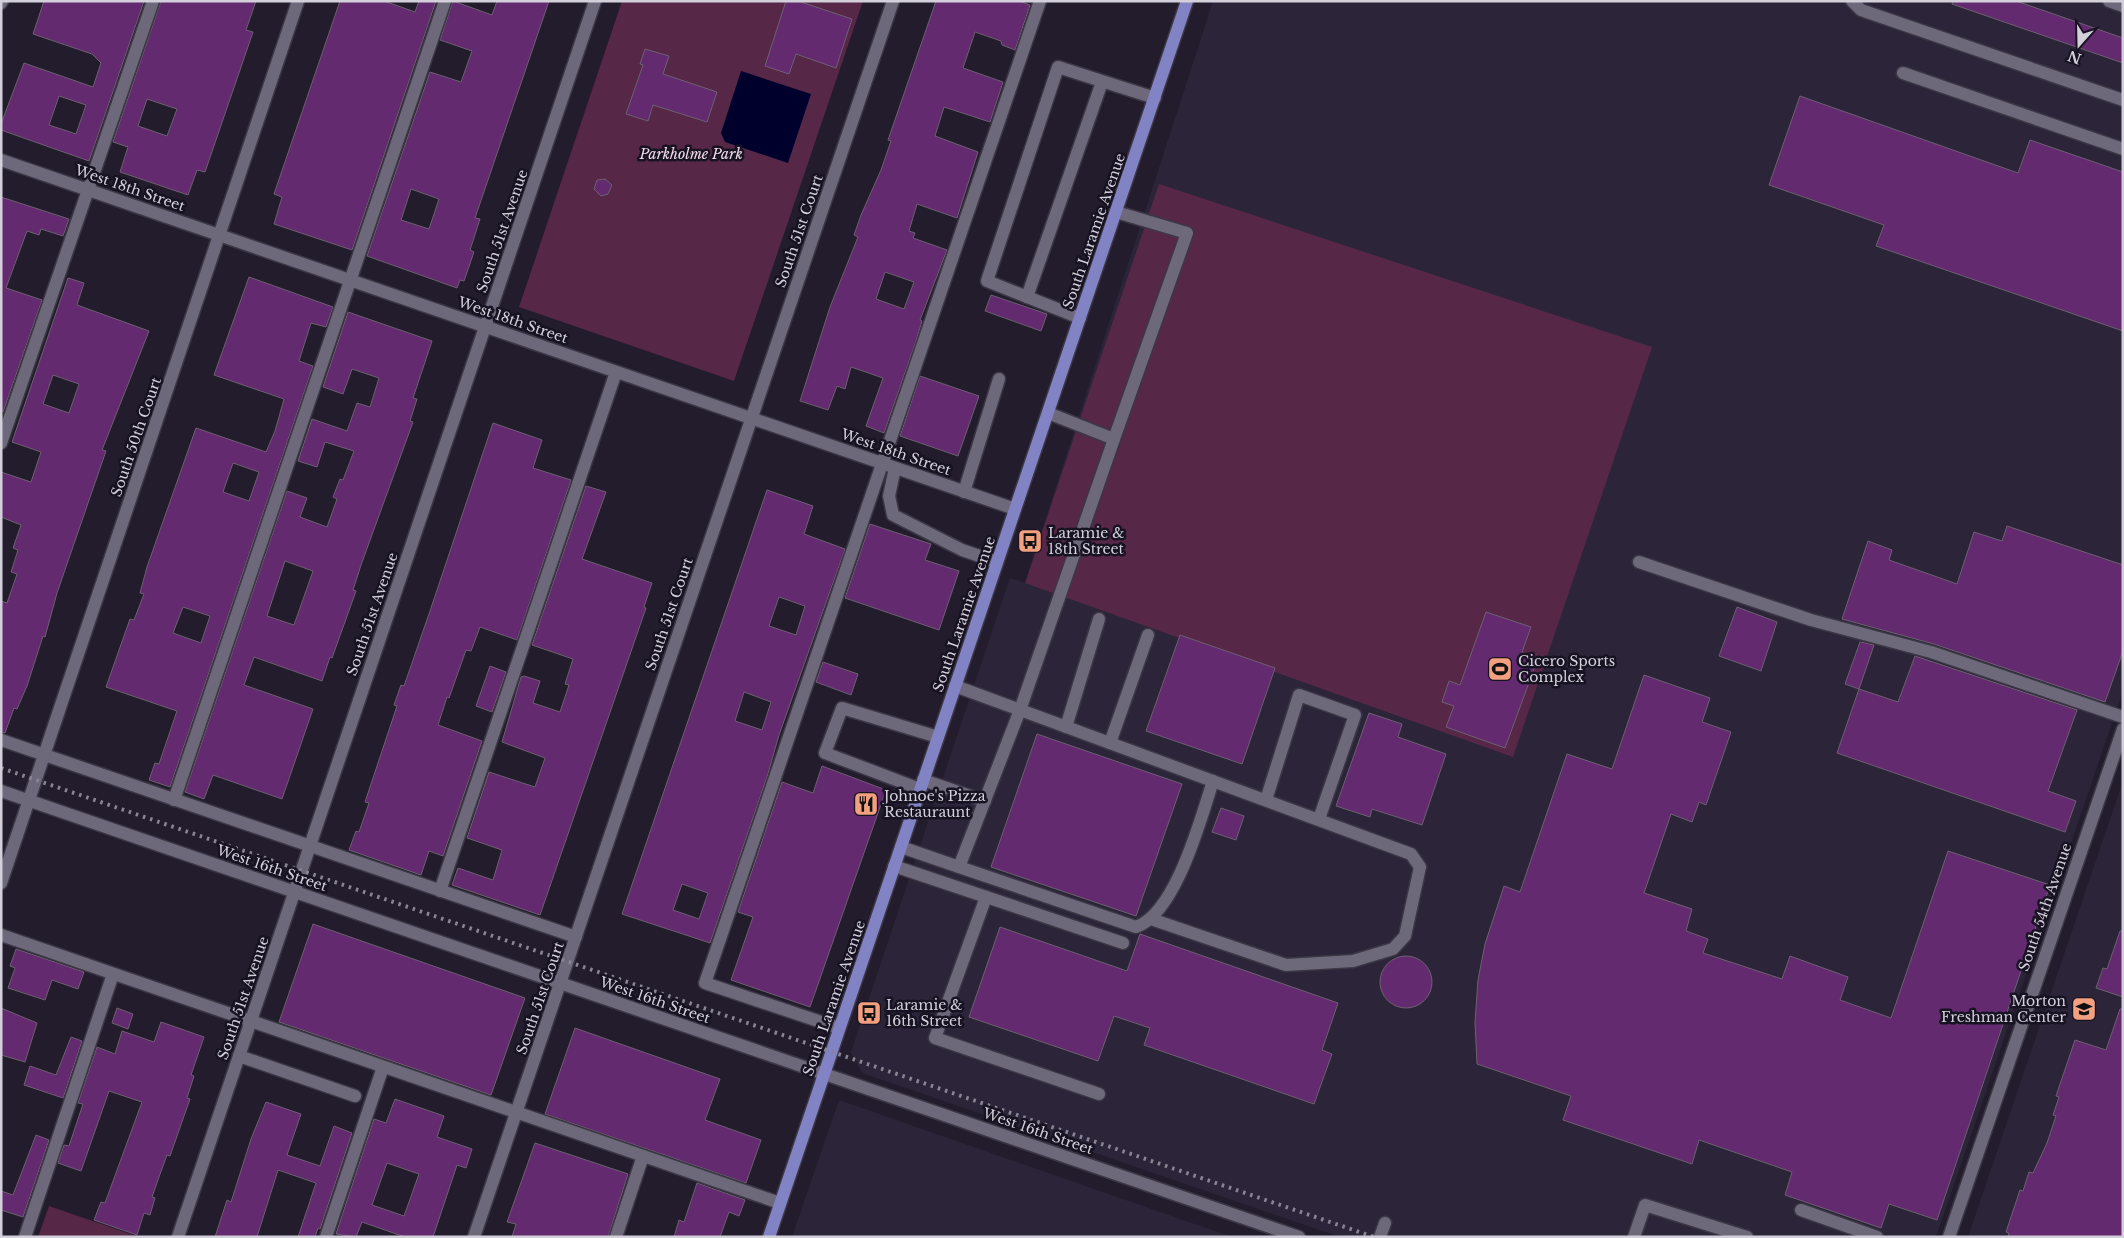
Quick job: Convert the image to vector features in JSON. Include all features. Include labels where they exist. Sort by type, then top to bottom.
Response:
[{"type":"main road","name":"South Laramie Avenue","points":[[768,1237],[1187,1]]},
{"type":"street","points":[[1,443],[153,1]]},
{"type":"street","name":"South 50th Court","points":[[1,883],[298,1]]},
{"type":"street","points":[[174,800],[352,281],[445,1]]},
{"type":"street","name":"South 51st Avenue","points":[[178,1237],[595,1]]},
{"type":"street","name":"South 51st Court","points":[[474,1237],[893,1]]},
{"type":"street","points":[[839,1028],[705,983],[889,466],[1040,1]]},
{"type":"street","points":[[1852,1],[1862,10],[2123,100]]},
{"type":"street","points":[[2109,1],[2123,6]]},
{"type":"street","points":[[1080,318],[987,281],[1058,67],[1154,98]]},
{"type":"street","points":[[1903,73],[2123,149]]},
{"type":"street","points":[[1027,297],[1102,82]]},
{"type":"street","name":"West 18th Street","points":[[1,160],[1015,509]]},
{"type":"street","points":[[959,867],[1020,710],[1187,233],[1116,212]]},
{"type":"street","points":[[440,891],[616,372]]},
{"type":"street","points":[[964,492],[999,379]]},
{"type":"street","points":[[1048,413],[1114,439]]},
{"type":"street","points":[[889,466],[893,515],[971,554],[997,562]]},
{"type":"street","points":[[1639,562],[1811,620],[1931,652],[2123,717]]},
{"type":"street","points":[[1066,727],[1099,619]]},
{"type":"street","points":[[1110,743],[1148,635]]},
{"type":"street","points":[[955,686],[1411,854],[1420,867],[1405,936],[1393,949],[1353,962],[1286,964],[1151,919]]},
{"type":"street","points":[[1266,800],[1299,695],[1355,715],[1319,820]]},
{"type":"street","points":[[938,737],[842,708],[825,753],[922,784],[985,801]]},
{"type":"street","name":"South 54th Avenue","points":[[1949,1237],[2123,729]]},
{"type":"street","points":[[1,740],[576,937]]},
{"type":"street","points":[[901,847],[1136,927],[1151,919],[1169,894],[1189,854],[1214,781]]},
{"type":"street","name":"West 16th Street","points":[[1,791],[1299,1237]]},
{"type":"street","points":[[894,866],[1123,943]]},
{"type":"street","points":[[986,897],[935,1038],[1099,1094]]},
{"type":"street","points":[[1,935],[780,1203]]},
{"type":"street","points":[[25,1237],[113,974]]},
{"type":"street","points":[[239,1056],[355,1096]]},
{"type":"street","points":[[326,1237],[383,1067]]},
{"type":"street","points":[[616,1237],[643,1156]]},
{"type":"street","points":[[1634,1237],[1645,1205],[1747,1237]]},
{"type":"street","points":[[1801,1210],[1877,1237]]},
{"type":"street","points":[[1380,1237],[1385,1223]]},
{"type":"shaded area","points":[[1213,1],[2123,1],[2123,691],[1936,1237],[1340,1237],[862,1073],[851,1052],[1010,578],[1025,583]]},
{"type":"shaded area","name":"Morton Freshman Center","points":[[2123,781],[2123,1237],[1968,1237]]},
{"type":"shaded area","points":[[839,1100],[1232,1237],[792,1237]]},
{"type":"green space","name":"Parkholme Park","points":[[622,1],[863,1],[734,381],[519,307]]},
{"type":"green space","name":"Cicero Sports Complex","points":[[1159,184],[1652,347],[1513,757],[1025,583]]},
{"type":"green space","points":[[49,1206],[139,1237],[38,1237]]},
{"type":"water","points":[[741,71],[811,94],[788,163],[725,142],[721,133]]},
{"type":"building","points":[[44,1],[144,1],[89,161],[1,130],[1,124],[24,63],[93,87],[101,63],[92,54],[33,34]],"holes":[[[59,96],[86,105],[76,134],[49,125]]]},
{"type":"building","points":[[161,1],[256,1],[246,30],[253,32],[205,172],[197,170],[188,195],[120,172],[128,147],[113,142]],"holes":[[[147,99],[177,109],[167,136],[138,126]]]},
{"type":"building","points":[[340,1],[384,1],[415,12],[419,1],[436,1],[352,250],[274,224],[282,197],[274,194]]},
{"type":"building","points":[[453,1],[492,15],[497,1],[549,1],[475,218],[480,219],[470,250],[474,252],[464,281],[460,280],[457,288],[367,256],[430,72],[461,82],[472,51],[440,40]],"holes":[[[411,189],[439,199],[429,229],[401,220]]]},
{"type":"building","points":[[786,1],[798,1],[852,19],[836,68],[796,54],[789,74],[765,66]]},
{"type":"building","points":[[936,1],[1019,1],[1030,5],[1015,50],[1002,45],[1001,41],[975,32],[963,68],[1003,82],[990,122],[944,107],[935,136],[978,152],[957,218],[917,204],[909,231],[915,233],[913,238],[947,250],[920,320],[922,321],[916,341],[884,433],[866,426],[883,378],[851,367],[845,389],[837,386],[828,410],[800,401],[830,307],[858,237],[854,235],[861,215],[881,170],[891,141],[888,140]],"holes":[[[885,272],[914,282],[904,309],[876,299]]]},
{"type":"building","points":[[1953,1],[2016,1],[2123,38],[2123,63],[1952,4]]},
{"type":"building","points":[[645,49],[669,56],[663,74],[717,92],[707,122],[653,105],[648,121],[626,114],[643,65],[640,64]]},
{"type":"building","points":[[1800,96],[2018,173],[2030,140],[2123,172],[2123,331],[1876,246],[1884,225],[1769,185]]},
{"type":"building","points":[[605,179],[612,185],[608,194],[601,196],[594,189],[597,180]]},
{"type":"building","points":[[1,197],[69,219],[63,236],[41,229],[39,235],[27,231],[6,288],[42,300],[3,412],[1,411]]},
{"type":"building","points":[[249,277],[333,307],[326,327],[311,323],[299,361],[313,366],[170,787],[149,780],[155,763],[159,764],[177,711],[106,687],[130,619],[134,620],[144,594],[140,593],[147,567],[196,428],[266,452],[275,431],[284,399],[214,375]],"holes":[[[233,463],[259,472],[249,501],[223,492]],[[183,607],[210,616],[201,643],[173,633]]]},
{"type":"building","points":[[68,278],[84,283],[77,305],[149,331],[102,450],[106,451],[57,593],[45,637],[43,636],[27,686],[17,709],[14,708],[5,733],[1,732],[1,601],[7,603],[17,574],[11,572],[18,550],[13,548],[21,525],[1,517],[1,472],[31,482],[41,452],[12,442]],"holes":[[[53,375],[79,384],[69,413],[43,404]]]},
{"type":"building","points":[[991,295],[1047,314],[1041,331],[985,311]]},
{"type":"building","points":[[348,312],[432,341],[413,398],[417,399],[410,421],[413,422],[361,565],[353,590],[356,591],[322,681],[254,657],[244,685],[313,709],[282,799],[213,775],[204,799],[185,792],[287,491],[307,498],[300,517],[327,527],[337,499],[333,497],[340,479],[343,480],[354,451],[325,442],[317,467],[298,461],[312,419],[347,431],[357,403],[370,407],[379,378],[352,369],[343,394],[323,387]],"holes":[[[285,561],[313,571],[294,625],[267,616]]]},
{"type":"building","points":[[920,376],[979,396],[958,456],[900,436]]},
{"type":"building","points":[[493,423],[542,440],[533,468],[571,480],[517,640],[480,627],[471,651],[466,650],[449,698],[447,697],[438,725],[482,741],[443,856],[429,851],[421,875],[349,850],[356,831],[359,832],[369,803],[365,802],[397,706],[394,705],[401,685],[404,686]]},
{"type":"building","points":[[586,486],[606,492],[582,559],[652,583],[644,607],[646,608],[540,915],[452,885],[458,868],[493,880],[502,850],[467,838],[489,772],[535,787],[545,758],[502,742],[521,677],[524,676],[540,681],[533,703],[560,712],[569,685],[565,684],[573,659],[532,645]]},
{"type":"building","points":[[767,490],[813,506],[804,534],[845,549],[779,735],[767,777],[710,943],[622,914]],"holes":[[[779,597],[805,606],[796,635],[769,626]],[[744,692],[771,702],[762,730],[735,721]],[[682,884],[708,893],[699,919],[673,910]]]},
{"type":"building","points":[[870,524],[931,544],[925,560],[959,571],[939,630],[845,598]]},
{"type":"building","points":[[2007,526],[2123,565],[2123,651],[2105,702],[1934,644],[1842,619],[1868,541],[1892,550],[1889,560],[1957,584],[1974,532],[2002,541]]},
{"type":"building","points":[[1737,607],[1777,622],[1761,671],[1719,656]]},
{"type":"building","name":"Cicero Sports Complex","points":[[1486,612],[1531,627],[1522,652],[1538,658],[1505,748],[1446,727],[1454,706],[1442,702],[1449,681],[1460,685]]},
{"type":"building","points":[[1180,635],[1275,668],[1242,764],[1146,731]]},
{"type":"building","points":[[1860,642],[1874,645],[1859,689],[1845,684]]},
{"type":"building","points":[[1915,656],[2077,710],[2048,791],[2076,801],[2065,832],[1837,753],[1859,689],[1898,702]]},
{"type":"building","points":[[823,662],[858,674],[851,695],[816,682]]},
{"type":"building","points":[[490,666],[506,672],[492,712],[476,706]]},
{"type":"building","points":[[1644,675],[1710,698],[1702,722],[1731,732],[1706,805],[1699,802],[1692,822],[1671,814],[1644,893],[1692,909],[1686,931],[1708,939],[1703,953],[1782,979],[1790,956],[1848,977],[1840,1000],[1891,1018],[1948,851],[2050,885],[1937,1220],[1889,1204],[1881,1228],[1785,1195],[1792,1172],[1699,1140],[1692,1164],[1563,1120],[1571,1096],[1477,1064],[1475,1022],[1478,980],[1485,944],[1504,886],[1520,892],[1567,754],[1612,769]]},
{"type":"building","points":[[1369,713],[1402,724],[1398,737],[1446,754],[1422,825],[1372,809],[1370,817],[1336,806]]},
{"type":"building","points":[[1037,734],[1182,784],[1136,916],[991,867]]},
{"type":"building","points":[[822,766],[886,790],[810,1007],[731,980],[753,917],[738,912],[782,782],[813,793]]},
{"type":"building","points":[[1221,808],[1244,816],[1236,840],[1212,832]]},
{"type":"building","points":[[313,924],[525,998],[491,1095],[279,1022]]},
{"type":"building","points":[[1000,927],[1127,971],[1140,934],[1338,1003],[1322,1050],[1332,1054],[1314,1104],[1144,1045],[1150,1028],[1114,1016],[1098,1061],[969,1017]]},
{"type":"building","points":[[2120,931],[2123,931],[2123,997],[2096,988],[2103,968],[2107,969]]},
{"type":"building","points":[[16,949],[84,972],[78,989],[52,980],[45,1000],[8,988],[15,968],[10,966]]},
{"type":"building","points":[[1401,956],[1411,956],[1425,963],[1432,977],[1432,987],[1425,1001],[1411,1008],[1401,1008],[1391,1004],[1384,997],[1380,987],[1380,977],[1384,967],[1391,960]]},
{"type":"building","points":[[1,1008],[37,1023],[25,1062],[1,1055]]},
{"type":"building","points":[[117,1008],[133,1014],[128,1029],[112,1023]]},
{"type":"building","points":[[2120,1009],[2123,1009],[2123,1237],[2008,1237],[2009,1233],[2006,1232],[2020,1190],[2023,1191],[2029,1172],[2033,1173],[2047,1143],[2056,1116],[2053,1115],[2059,1097],[2056,1096],[2075,1040],[2106,1050]]},
{"type":"building","points":[[161,1022],[204,1037],[191,1075],[194,1076],[187,1098],[190,1099],[170,1156],[167,1155],[152,1197],[155,1198],[150,1215],[144,1213],[137,1235],[94,1220],[101,1202],[105,1203],[142,1102],[109,1091],[81,1171],[58,1163],[64,1145],[69,1146],[83,1104],[78,1103],[97,1047],[115,1054],[122,1031],[154,1042]]},
{"type":"building","points":[[575,1028],[720,1079],[705,1120],[761,1140],[746,1183],[545,1114]]},
{"type":"building","points":[[71,1037],[82,1041],[63,1098],[24,1085],[30,1066],[56,1075]]},
{"type":"building","points":[[395,1099],[444,1116],[437,1137],[472,1149],[466,1168],[457,1165],[433,1237],[405,1237],[362,1222],[356,1237],[336,1234],[374,1119],[386,1123]],"holes":[[[387,1163],[419,1174],[404,1216],[372,1205]]]},
{"type":"building","points":[[266,1102],[301,1114],[287,1155],[320,1166],[334,1126],[352,1133],[320,1229],[318,1228],[315,1237],[298,1237],[316,1183],[278,1170],[257,1237],[215,1237],[227,1200],[231,1202],[251,1139]]},
{"type":"building","points":[[36,1135],[49,1140],[23,1217],[1,1210],[1,1191],[13,1195]]},
{"type":"building","points":[[535,1143],[628,1174],[608,1237],[512,1237],[516,1224],[507,1222]]},
{"type":"building","points":[[697,1183],[745,1200],[739,1216],[729,1212],[720,1237],[674,1237],[679,1220],[684,1222]]},
{"type":"railway","points":[[1,768],[1374,1237]]},
{"type":"place","name":"Laramie & 18th Street","points":[[1030,541]]},
{"type":"place","name":"Cicero Sports Complex","points":[[1500,669]]},
{"type":"place","name":"Johnoe's Pizza Restauraunt","points":[[866,804]]},
{"type":"place","name":"Morton Freshman Center","points":[[2084,1009]]},
{"type":"place","name":"Laramie & 16th Street","points":[[869,1013]]}]
